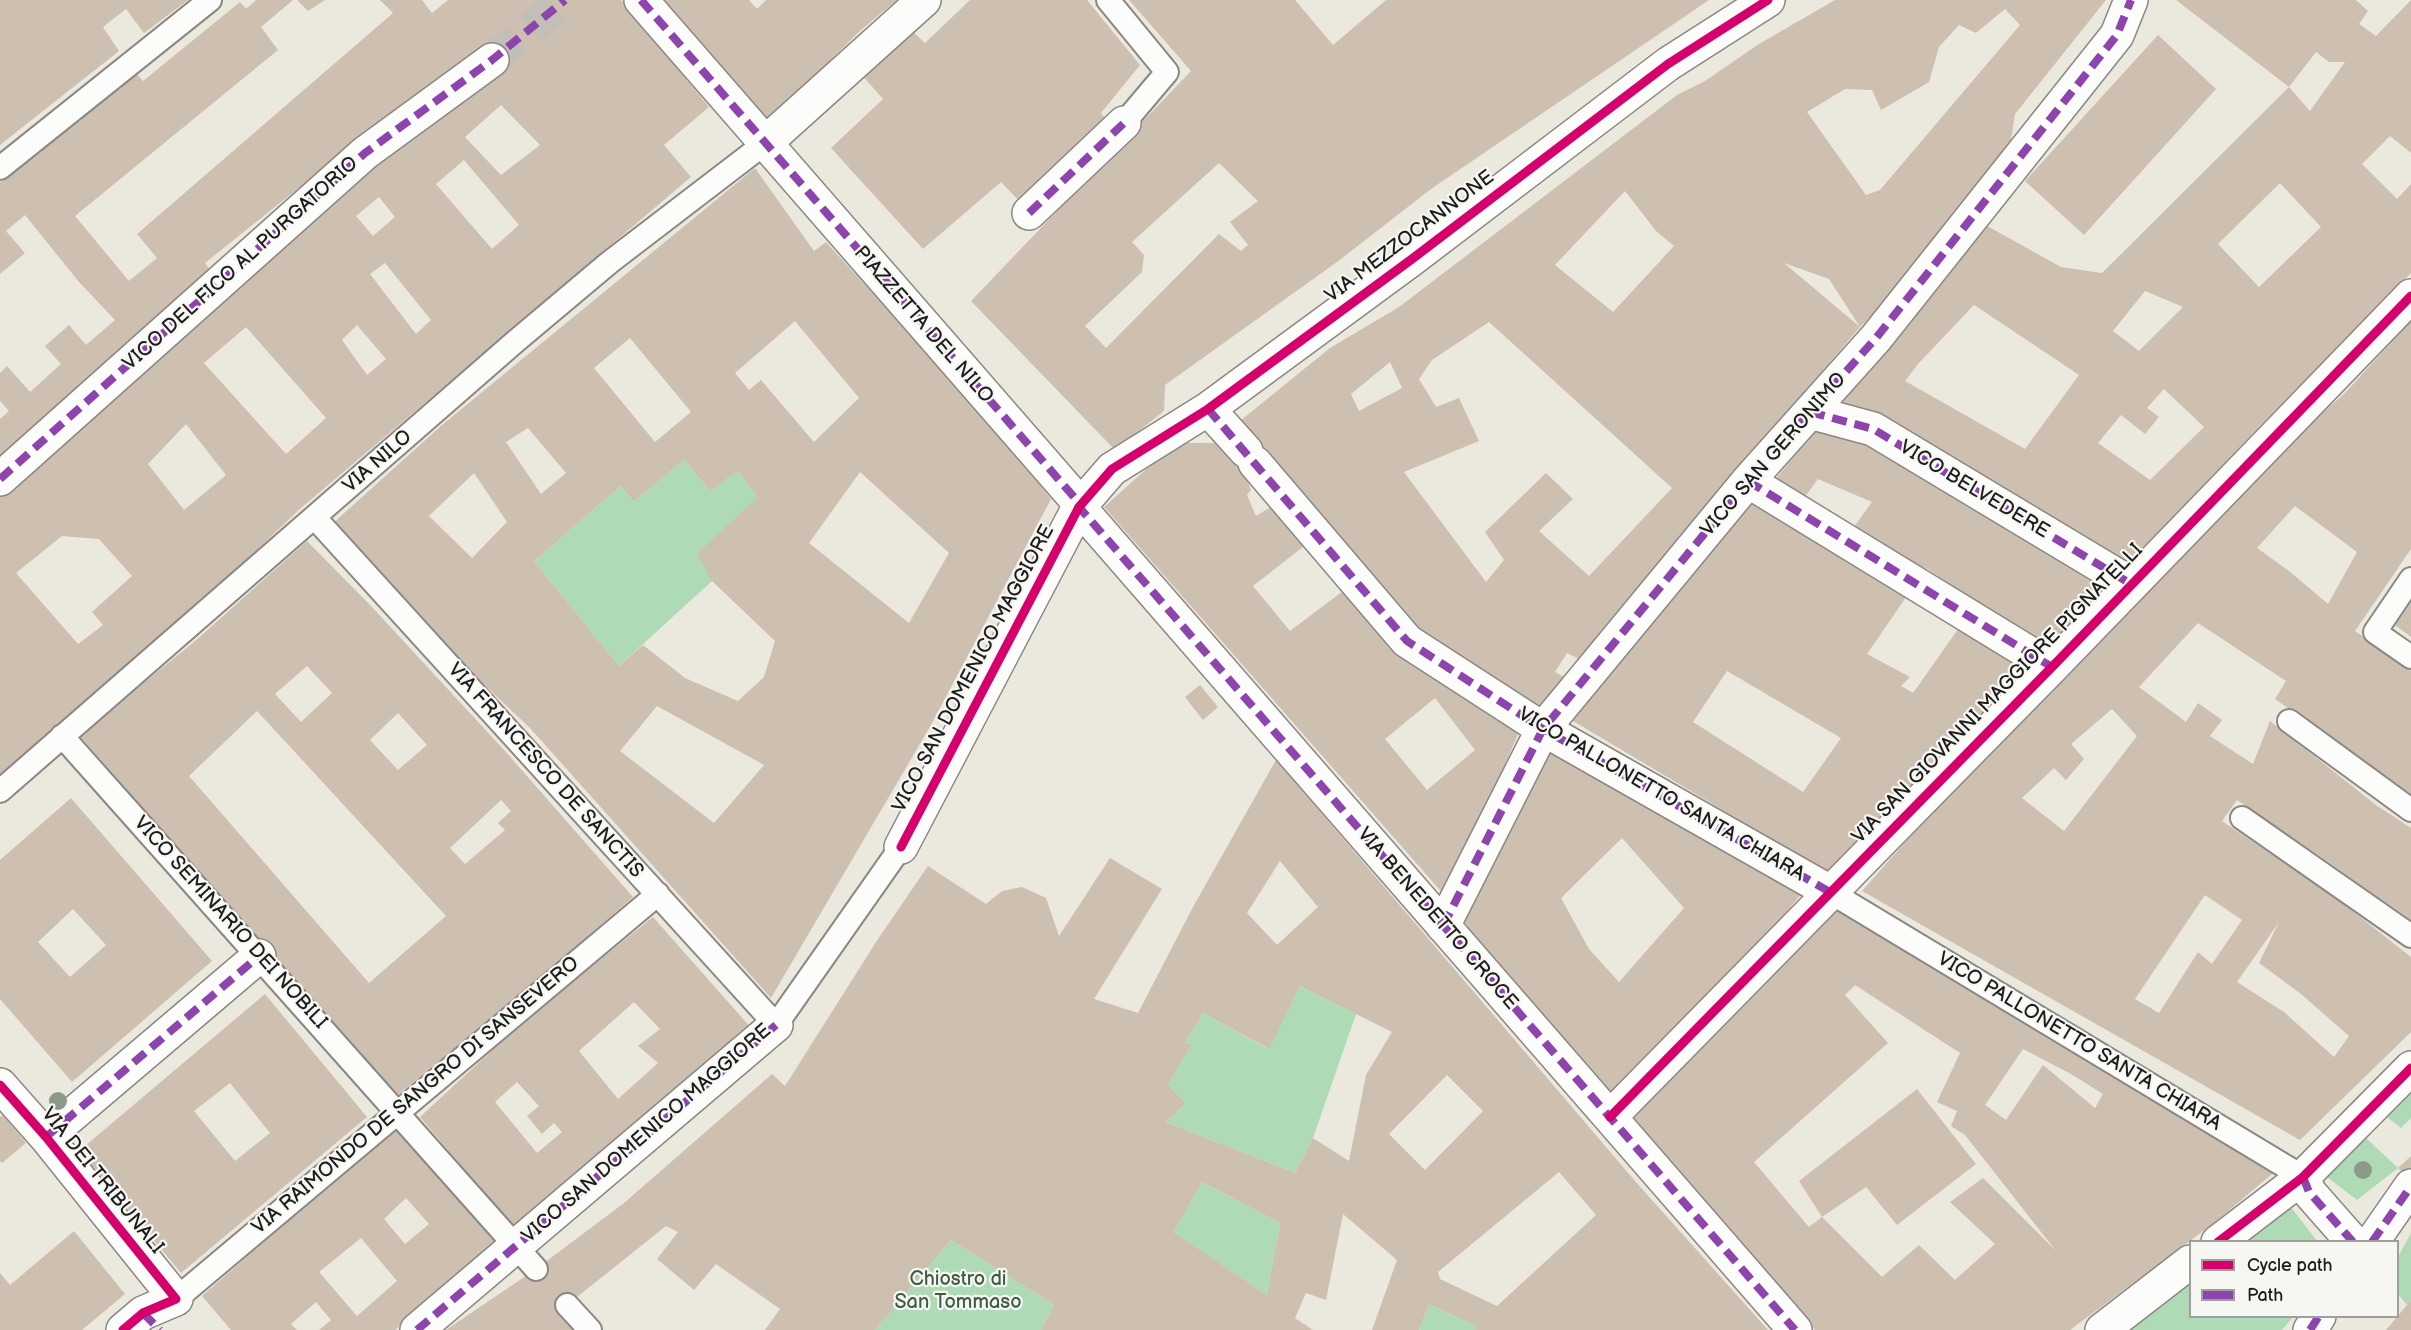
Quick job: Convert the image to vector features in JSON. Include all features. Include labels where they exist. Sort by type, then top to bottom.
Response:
[{"type":"street","name":"PIAZZETTA DEL NILO","points":[[641,0],[1074,497],[1079,507]]},
{"type":"street","points":[[765,144],[924,0]]},
{"type":"street","name":"VIA MEZZOCANNONE","points":[[1079,507],[1112,469],[1208,409],[1412,259],[1668,64],[1768,0]]},
{"type":"street","name":"VICO SAN GERONIMO","points":[[1443,927],[1543,729],[1748,481],[1876,338],[2117,35],[2131,0]]},
{"type":"street","name":"VICO DEL FICO AL PURGATORIO","points":[[0,478],[365,153],[492,60]]},
{"type":"street","points":[[1029,213],[1124,123]]},
{"type":"street","name":"VIA SAN GIOVANNI MAGGIORE PIGNATELLI","points":[[1610,1117],[2052,667],[2411,296]]},
{"type":"street","name":"VICO PALLONETTO SANTA CHIARA","points":[[1208,409],[1407,641],[1543,729],[1830,891]]},
{"type":"street","name":"VICO BELVEDERE","points":[[1810,412],[1873,429],[2131,584]]},
{"type":"street","points":[[1748,481],[2052,667]]},
{"type":"street","name":"VICO SAN DOMENICO MAGGIORE","points":[[901,847],[1079,507]]},
{"type":"street","name":"VIA BENEDETTO CROCE","points":[[1079,507],[1795,1330]]},
{"type":"street","points":[[46,1137],[260,956]]},
{"type":"street","name":"VICO SAN DOMENICO MAGGIORE","points":[[417,1330],[526,1258],[776,1024]]},
{"type":"street","points":[[2221,1240],[2302,1177],[2411,1068]]},
{"type":"street","name":"VIA DEI TRIBUNALI","points":[[3,1094],[46,1137],[176,1299]]},
{"type":"street","points":[[2302,1177],[2309,1192],[2351,1240]]},
{"type":"street","points":[[2373,1240],[2411,1186]]},
{"type":"street","points":[[2102,1330],[2189,1264]]},
{"type":"street","points":[[142,1324],[176,1299]]},
{"type":"lane","points":[[0,168],[210,0]]},
{"type":"lane","points":[[1108,0],[1167,72],[1124,123]]},
{"type":"lane","name":"VIA NILO","points":[[0,791],[516,341],[610,262],[765,144]]},
{"type":"lane","name":"VIA FRANCESCO DE SANCTIS","points":[[315,518],[776,1024]]},
{"type":"lane","points":[[2411,579],[2375,632],[2411,657]]},
{"type":"lane","points":[[2289,721],[2411,810]]},
{"type":"lane","name":"VICO SEMINARIO DEI NOBILI","points":[[62,736],[398,1111],[526,1258]]},
{"type":"lane","points":[[2242,818],[2411,936]]},
{"type":"lane","name":"VICO SAN DOMENICO MAGGIORE","points":[[776,1024],[901,847]]},
{"type":"lane","name":"VICO PALLONETTO SANTA CHIARA","points":[[1830,891],[2302,1177]]},
{"type":"lane","name":"VIA RAIMONDO DE SANGRO DI SANSEVERO","points":[[176,1299],[657,894]]},
{"type":"lane","points":[[567,1305],[590,1330]]},
{"type":"green space","points":[[684,460],[710,491],[738,471],[758,497],[712,581],[619,666],[534,561],[621,486],[634,502]]},
{"type":"green space","points":[[1300,986],[1356,1014],[1313,1138],[1295,1173],[1166,1122],[1186,1103],[1168,1085],[1190,1046],[1185,1043],[1203,1013],[1268,1049]]},
{"type":"green space","points":[[2411,1093],[2411,1118],[2401,1128],[2387,1117]]},
{"type":"green space","points":[[2366,1138],[2398,1168],[2357,1200],[2327,1177]]},
{"type":"green space","points":[[1202,1182],[1280,1223],[1267,1295],[1174,1232]]},
{"type":"green space","points":[[2290,1206],[2316,1240],[2246,1240]]},
{"type":"green space","points":[[2411,1233],[2411,1301],[2407,1305],[2399,1295],[2399,1255]]},
{"type":"green space","name":"Chiostro di San Tommaso","points":[[951,1240],[1054,1305],[1041,1330],[875,1330]]},
{"type":"green space","points":[[2189,1282],[2189,1318],[2292,1318],[2282,1330],[2126,1330]]},
{"type":"green space","points":[[1429,1304],[1476,1326],[1475,1330],[1419,1330]]},
{"type":"building","points":[[0,0],[188,0],[144,33],[126,9],[103,27],[119,51],[0,145]]},
{"type":"building","points":[[256,0],[293,0],[261,27],[278,50],[75,216],[129,281],[157,258],[137,234],[393,13],[380,0],[422,0],[432,13],[448,0],[621,0],[709,107],[664,145],[691,177],[301,508],[202,602],[0,774],[0,496],[308,219],[441,111],[503,73],[482,49],[361,138],[205,263],[213,274],[0,466],[0,419],[9,411],[0,401],[0,373],[7,366],[30,392],[61,364],[45,346],[69,325],[86,345],[115,320],[79,282],[25,215],[6,231],[25,253],[0,274],[0,182],[134,71],[143,81],[240,2],[246,9]],"holes":[[[501,105],[540,145],[501,175],[465,137]],[[464,160],[519,225],[492,249],[436,184]],[[379,197],[395,217],[373,236],[356,216]],[[385,263],[431,320],[416,334],[370,274]],[[357,325],[386,359],[367,375],[342,340]],[[246,327],[326,418],[286,454],[204,363]],[[186,424],[226,475],[184,510],[148,464]],[[62,536],[99,539],[132,576],[92,612],[103,625],[78,644],[16,573]]]},
{"type":"building","points":[[297,0],[325,0],[308,11]]},
{"type":"building","points":[[657,0],[749,0],[757,9],[766,0],[897,0],[861,30],[766,124]]},
{"type":"building","points":[[970,0],[1087,0],[1140,65],[1101,113],[1109,123],[1021,203],[1001,182],[923,249],[831,148],[883,99],[860,73],[908,27],[925,43]]},
{"type":"building","points":[[1129,0],[1295,0],[1333,45],[1386,0],[1709,0],[1431,189],[1337,262],[1165,385],[1164,411],[1115,450],[971,301],[1191,71]],"holes":[[[1219,163],[1258,201],[1230,222],[1248,245],[1241,251],[1219,234],[1106,348],[1085,326],[1142,272],[1144,255],[1132,242]]]},
{"type":"building","points":[[1835,0],[2106,0],[2015,114],[2010,147],[1912,276],[1860,327],[1599,633],[1581,660],[1567,653],[1555,672],[1567,679],[1538,711],[1433,646],[1243,471],[1251,490],[1247,495],[1256,516],[1277,503],[1308,543],[1253,586],[1290,631],[1347,588],[1519,732],[1446,897],[1104,507],[1153,463],[1185,443],[1219,443],[1240,421],[1330,348],[1399,307],[1677,95],[1705,81],[1759,44]],"holes":[[[2005,9],[2020,25],[1880,190],[1866,195],[1807,112],[1845,89],[1872,90],[1881,110],[1929,82],[1939,47],[1959,25],[1976,33]],[[1625,191],[1656,231],[1674,246],[1613,312],[1555,265]],[[1784,263],[1829,279],[1860,327]],[[1489,322],[1672,488],[1589,576],[1539,531],[1573,499],[1546,473],[1485,532],[1504,560],[1486,582],[1404,472],[1479,441],[1459,398],[1436,407],[1419,379],[1432,360]],[[1390,362],[1402,388],[1359,411],[1351,394]],[[1435,698],[1475,750],[1427,790],[1385,739]]]},
{"type":"building","points":[[2176,0],[2356,0],[2368,11],[2359,24],[2376,36],[2411,0],[2411,153],[2390,136],[2362,164],[2397,199],[2411,184],[2411,273],[2257,429],[2125,570],[1878,417],[1843,402],[1891,342],[1980,222],[2061,267],[2102,273],[2289,87]],"holes":[[[2316,52],[2329,62],[2345,62],[2310,111],[2289,87]],[[2280,183],[2321,227],[2259,287],[2218,244]],[[2145,291],[2183,307],[2139,351],[2113,331]],[[1974,305],[2079,375],[2025,449],[1905,381]],[[2164,389],[2204,427],[2150,480],[2098,443],[2121,415],[2145,434],[2159,417],[2147,408]]]},
{"type":"building","points":[[2158,35],[2216,89],[2084,235],[2025,181]]},
{"type":"building","points":[[755,168],[814,251],[826,242],[983,414],[1051,499],[931,725],[771,998],[530,728],[460,662],[331,525],[442,425]],"holes":[[[795,321],[859,398],[814,442],[761,380],[749,390],[735,373]],[[630,338],[691,412],[655,442],[594,368]],[[528,428],[566,473],[541,494],[506,442]],[[684,460],[710,491],[738,471],[758,497],[697,554],[712,581],[775,641],[764,677],[738,701],[685,678],[643,645],[619,666],[534,561],[621,486],[634,502]],[[860,472],[949,553],[909,623],[809,543]],[[474,473],[507,522],[472,558],[429,516]],[[657,706],[764,765],[714,823],[620,751]]]},
{"type":"building","points":[[2411,321],[2411,549],[2355,631],[2411,671],[2411,794],[2275,699],[2286,681],[2198,623],[2139,687],[2186,722],[2198,703],[2222,720],[2210,736],[2253,764],[2270,721],[2376,805],[2411,828],[2411,923],[2331,864],[2237,800],[2222,821],[2341,902],[2411,957],[2411,1032],[2300,1140],[1862,891],[1976,762],[2183,556],[2312,422],[2344,394]],"holes":[[[2295,506],[2357,552],[2328,604],[2257,548]],[[2112,709],[2137,736],[2064,831],[2022,798],[2054,768],[2066,780],[2084,759],[2071,744]],[[2205,895],[2242,920],[2212,964],[2198,952],[2159,1013],[2135,999]],[[2279,922],[2259,963],[2301,994],[2349,1036],[2334,1057],[2284,1012],[2237,982]]]},
{"type":"building","points":[[1819,426],[1865,444],[1930,477],[2108,584],[2047,646],[1929,570],[1851,531],[1872,502],[1818,479],[1802,501],[1773,482]]},
{"type":"building","points":[[1751,497],[1911,590],[1867,654],[1910,677],[1901,686],[1913,693],[1961,625],[2027,668],[1827,872],[1568,718]],"holes":[[[1727,671],[1841,738],[1803,792],[1693,722]]]},
{"type":"building","points":[[307,541],[372,607],[505,751],[633,897],[539,979],[396,1096],[79,735],[194,642]],"holes":[[[307,666],[332,693],[301,722],[275,694]],[[257,711],[446,916],[369,983],[189,776]],[[398,713],[427,745],[398,770],[370,740]],[[501,800],[511,811],[498,823],[505,830],[465,864],[450,848]]]},
{"type":"building","points":[[2411,603],[2411,637],[2395,625]]},
{"type":"building","points":[[1200,685],[1218,707],[1203,720],[1185,697]]},
{"type":"building","points":[[1537,746],[1595,773],[1803,892],[1744,963],[1608,1105],[1523,1006],[1464,921],[1480,877]],"holes":[[[1622,838],[1684,908],[1619,982],[1589,949],[1561,898]]]},
{"type":"building","points":[[1276,760],[1635,1181],[1768,1330],[1475,1330],[1476,1326],[1429,1304],[1419,1330],[1372,1330],[1397,1260],[1343,1214],[1326,1300],[1306,1293],[1295,1318],[1313,1330],[1041,1330],[1054,1305],[951,1240],[875,1330],[765,1330],[780,1309],[716,1264],[694,1290],[657,1259],[678,1232],[666,1226],[567,1305],[555,1308],[573,1330],[446,1330],[536,1269],[624,1203],[772,1074],[785,1086],[878,939],[928,866],[986,904],[1002,891],[1022,887],[1046,898],[1059,936],[1110,858],[1162,889],[1094,999],[1138,1013],[1193,907]],"holes":[[[1280,861],[1318,907],[1277,945],[1247,913]],[[1300,986],[1392,1032],[1366,1075],[1349,1161],[1313,1138],[1295,1173],[1166,1122],[1186,1103],[1168,1085],[1191,1045],[1185,1043],[1203,1013],[1269,1049]],[[1447,1075],[1483,1111],[1425,1170],[1389,1134]],[[1559,1172],[1596,1215],[1497,1306],[1440,1279],[1438,1272]],[[1202,1182],[1280,1223],[1267,1295],[1174,1232]]]},
{"type":"building","points":[[71,798],[212,961],[72,1082],[0,999],[0,860]],"holes":[[[73,909],[106,945],[70,977],[38,942]]]},
{"type":"building","points":[[1834,908],[2084,1049],[2279,1168],[2214,1223],[2070,1330],[1815,1330],[1629,1122],[1800,947]],"holes":[[[1855,985],[1960,1053],[1937,1102],[1957,1111],[1951,1126],[1965,1135],[2056,1251],[1983,1178],[1950,1202],[1995,1244],[1955,1280],[1919,1245],[1882,1277],[1822,1217],[1809,1227],[1754,1162],[1888,1043],[1845,995]],[[2023,1049],[2103,1094],[2095,1108],[2043,1065],[2006,1120],[1985,1105]]]},
{"type":"building","points":[[653,917],[752,1029],[678,1085],[639,1122],[515,1229],[420,1117],[527,1018]],"holes":[[[634,1002],[660,1029],[638,1046],[658,1063],[618,1099],[579,1051]],[[517,1082],[539,1106],[527,1116],[542,1134],[554,1123],[562,1132],[537,1153],[495,1102]]]},
{"type":"building","points":[[265,994],[367,1117],[181,1273],[79,1151]],"holes":[[[230,1083],[270,1133],[235,1161],[194,1111]]]},
{"type":"building","points":[[1917,1089],[1976,1164],[1897,1225],[1866,1187],[1822,1217],[1799,1181]]},
{"type":"building","points":[[3,1115],[26,1143],[2,1163],[0,1161],[0,1117]]},
{"type":"building","points":[[397,1125],[497,1242],[395,1330],[319,1330],[331,1320],[316,1302],[291,1324],[297,1330],[231,1330],[202,1296]],"holes":[[[406,1198],[429,1224],[405,1244],[384,1219]],[[361,1238],[397,1281],[357,1316],[319,1272]]]},
{"type":"building","points":[[2411,1156],[2411,1180],[2398,1168]]},
{"type":"building","points":[[74,1231],[125,1294],[82,1330],[0,1330],[0,1273],[10,1285]]},
{"type":"building","points":[[2411,1301],[2411,1330],[2386,1330],[2396,1318],[2399,1318],[2399,1315]]},
{"type":"tunnel","points":[[492,60],[565,0]]},
{"type":"marked path","points":[[0,479],[365,153],[492,60],[565,0]]},
{"type":"marked path","points":[[641,0],[1795,1330]]},
{"type":"marked path","points":[[1443,926],[1543,729],[1748,481],[1876,338],[2117,35],[2131,0]]},
{"type":"marked path","points":[[1029,213],[1124,123]]},
{"type":"marked path","points":[[1208,409],[1407,641],[1543,729],[1830,892]]},
{"type":"marked path","points":[[1810,412],[1873,429],[2131,584]]},
{"type":"marked path","points":[[1748,481],[2052,667]]},
{"type":"marked path","points":[[46,1137],[259,956]]},
{"type":"marked path","points":[[417,1330],[776,1025]]},
{"type":"marked path","points":[[2303,1177],[2309,1192],[2351,1240]]},
{"type":"marked path","points":[[2373,1240],[2411,1186]]},
{"type":"marked path","points":[[143,1313],[160,1330]]},
{"type":"marked path","points":[[2310,1330],[2318,1318]]},
{"type":"cycle path","points":[[901,847],[1079,507],[1112,469],[1208,409],[1412,259],[1668,64],[1768,0]]},
{"type":"cycle path","points":[[1610,1117],[2052,667],[2411,296]]},
{"type":"cycle path","points":[[2221,1240],[2303,1177],[2411,1068]]},
{"type":"cycle path","points":[[0,1085],[46,1137],[176,1299],[143,1313],[123,1330]]}]
